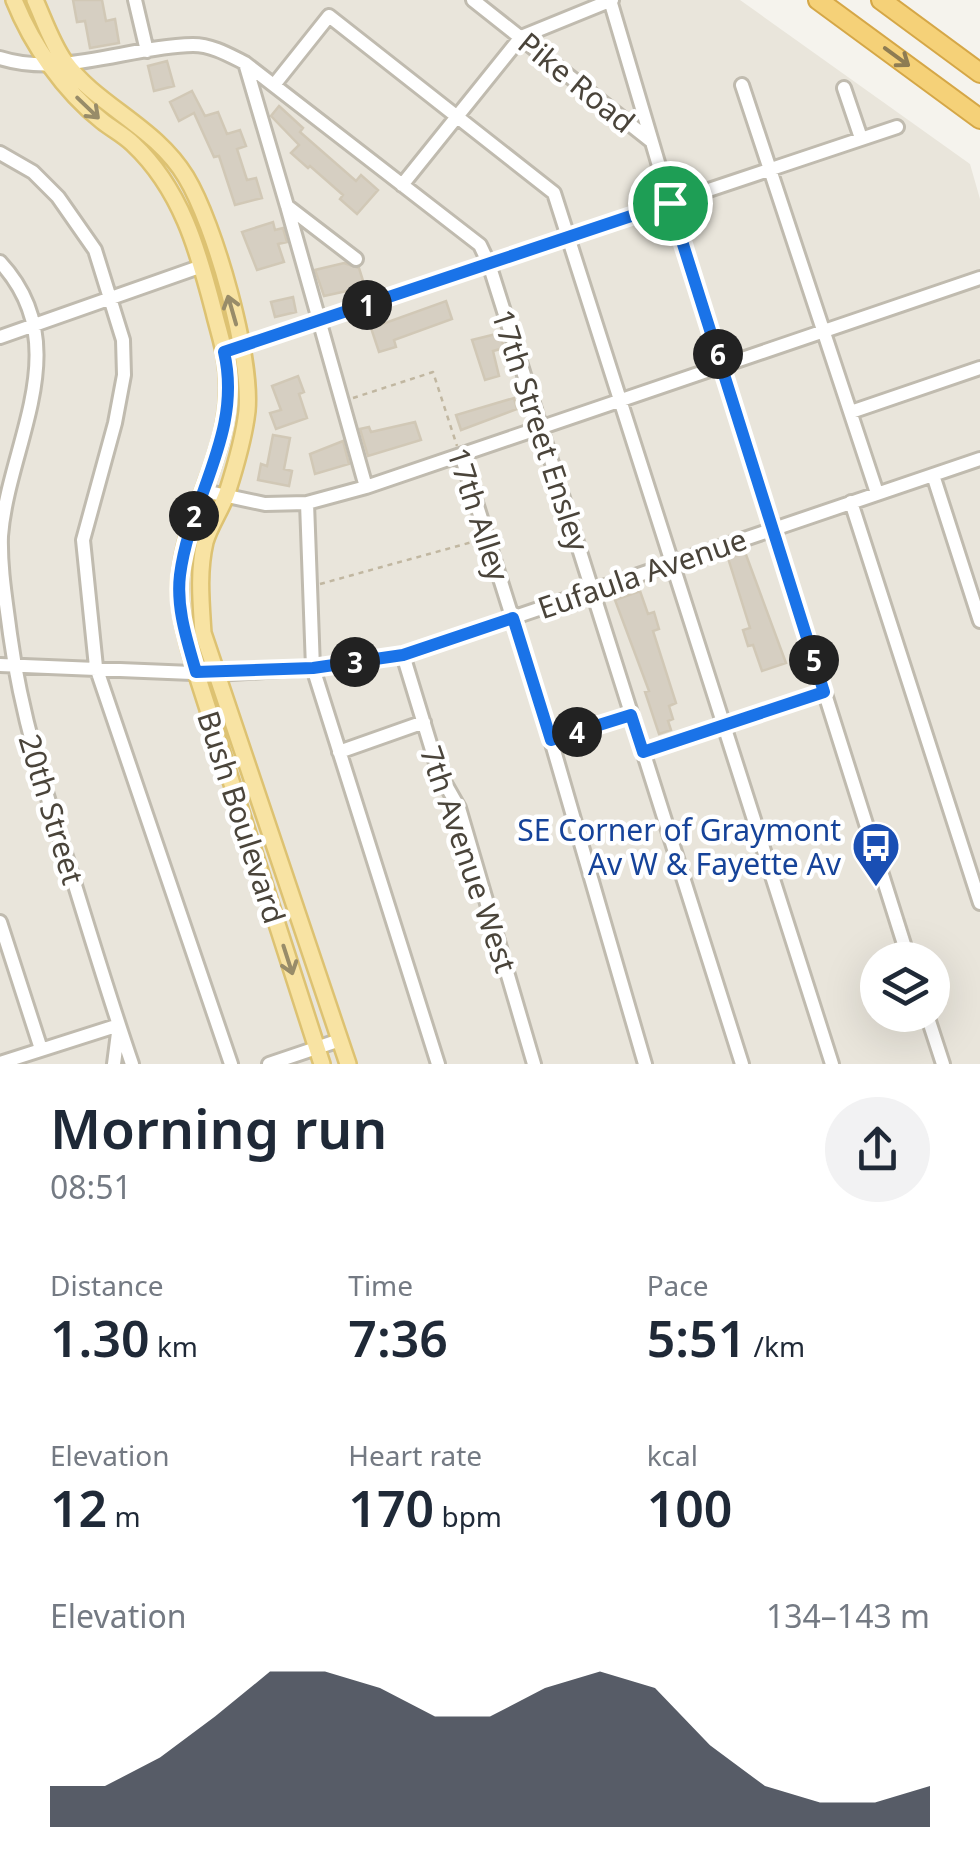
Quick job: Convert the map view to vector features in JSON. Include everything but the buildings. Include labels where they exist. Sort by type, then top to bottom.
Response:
[{"type":"highway","points":[[818,0],[980,118]]},
{"type":"highway","points":[[881,0],[980,72]]},
{"type":"main road","name":"Bush Boulevard","points":[[14,0],[31,36],[58,63],[153,136],[186,177],[209,228],[247,374],[246,414],[226,495],[206,539],[200,576],[203,633],[348,1064]]},
{"type":"main road","name":"Bush Boulevard","points":[[35,0],[58,63],[76,97],[132,143],[163,179],[184,212],[202,266],[224,352],[228,398],[221,448],[192,523],[180,576],[180,616],[320,1056]]},
{"type":"street","points":[[135,0],[147,51]]},
{"type":"street","name":"Pike Road","points":[[473,0],[651,141],[904,942]]},
{"type":"street","points":[[402,185],[520,37],[611,1],[651,141]]},
{"type":"street","points":[[274,86],[330,16],[554,192],[832,1064]]},
{"type":"street","name":"17th Street Ensley","points":[[58,63],[196,45],[222,51],[244,63],[480,245],[742,1064]]},
{"type":"street","points":[[0,58],[58,63]]},
{"type":"street","points":[[244,63],[366,487]]},
{"type":"street","points":[[742,85],[878,493]]},
{"type":"street","points":[[844,88],[861,138]]},
{"type":"street","points":[[224,352],[897,127]]},
{"type":"street","points":[[0,153],[33,172],[58,197],[95,250],[112,296],[123,340],[124,375],[83,540],[96,667],[231,1064]]},
{"type":"street","points":[[288,206],[356,259]]},
{"type":"street","name":"20th Street","points":[[0,262],[23,298],[37,356],[36,390],[7,496],[1,538],[7,665],[132,1064]]},
{"type":"street","points":[[0,337],[202,266]]},
{"type":"street","points":[[204,491],[265,504],[307,504],[980,278]]},
{"type":"street","points":[[850,412],[980,368]]},
{"type":"street","name":"17th Alley","points":[[460,455],[551,740],[645,1064]]},
{"type":"street","name":"Eufaula Avenue","points":[[7,665],[216,674],[313,668],[403,655],[980,459]]},
{"type":"street","points":[[932,475],[980,621]]},
{"type":"street","points":[[851,502],[980,903]]},
{"type":"street","points":[[307,504],[313,668],[438,1064]]},
{"type":"street","name":"7th Avenue West","points":[[403,655],[439,773],[458,808],[530,1063]]},
{"type":"street","points":[[643,752],[824,692]]},
{"type":"street","points":[[551,740],[631,715]]},
{"type":"street","points":[[340,752],[424,722]]},
{"type":"street","points":[[0,922],[41,1049]]},
{"type":"street","points":[[0,1063],[118,1025],[114,1064]]},
{"type":"street","points":[[933,1032],[943,1064]]},
{"type":"street","points":[[268,1064],[320,1056],[340,1040]]},
{"type":"path","name":"17th Alley","points":[[342,402],[434,372],[460,455]]},
{"type":"path","points":[[308,587],[487,538]]},
{"type":"shaded area","points":[[0,0],[740,0],[970,164],[980,199],[980,1064],[0,1064]]},
{"type":"place","name":"SE Corner of Graymont Av W & Fayette Av","points":[[876,888]]},
{"type":"route","points":[[670,203],[824,692],[643,752],[631,715],[551,740],[513,618],[403,655],[313,668],[196,672],[180,616],[180,576],[192,523],[221,448],[228,398],[224,352],[670,203]]}]
